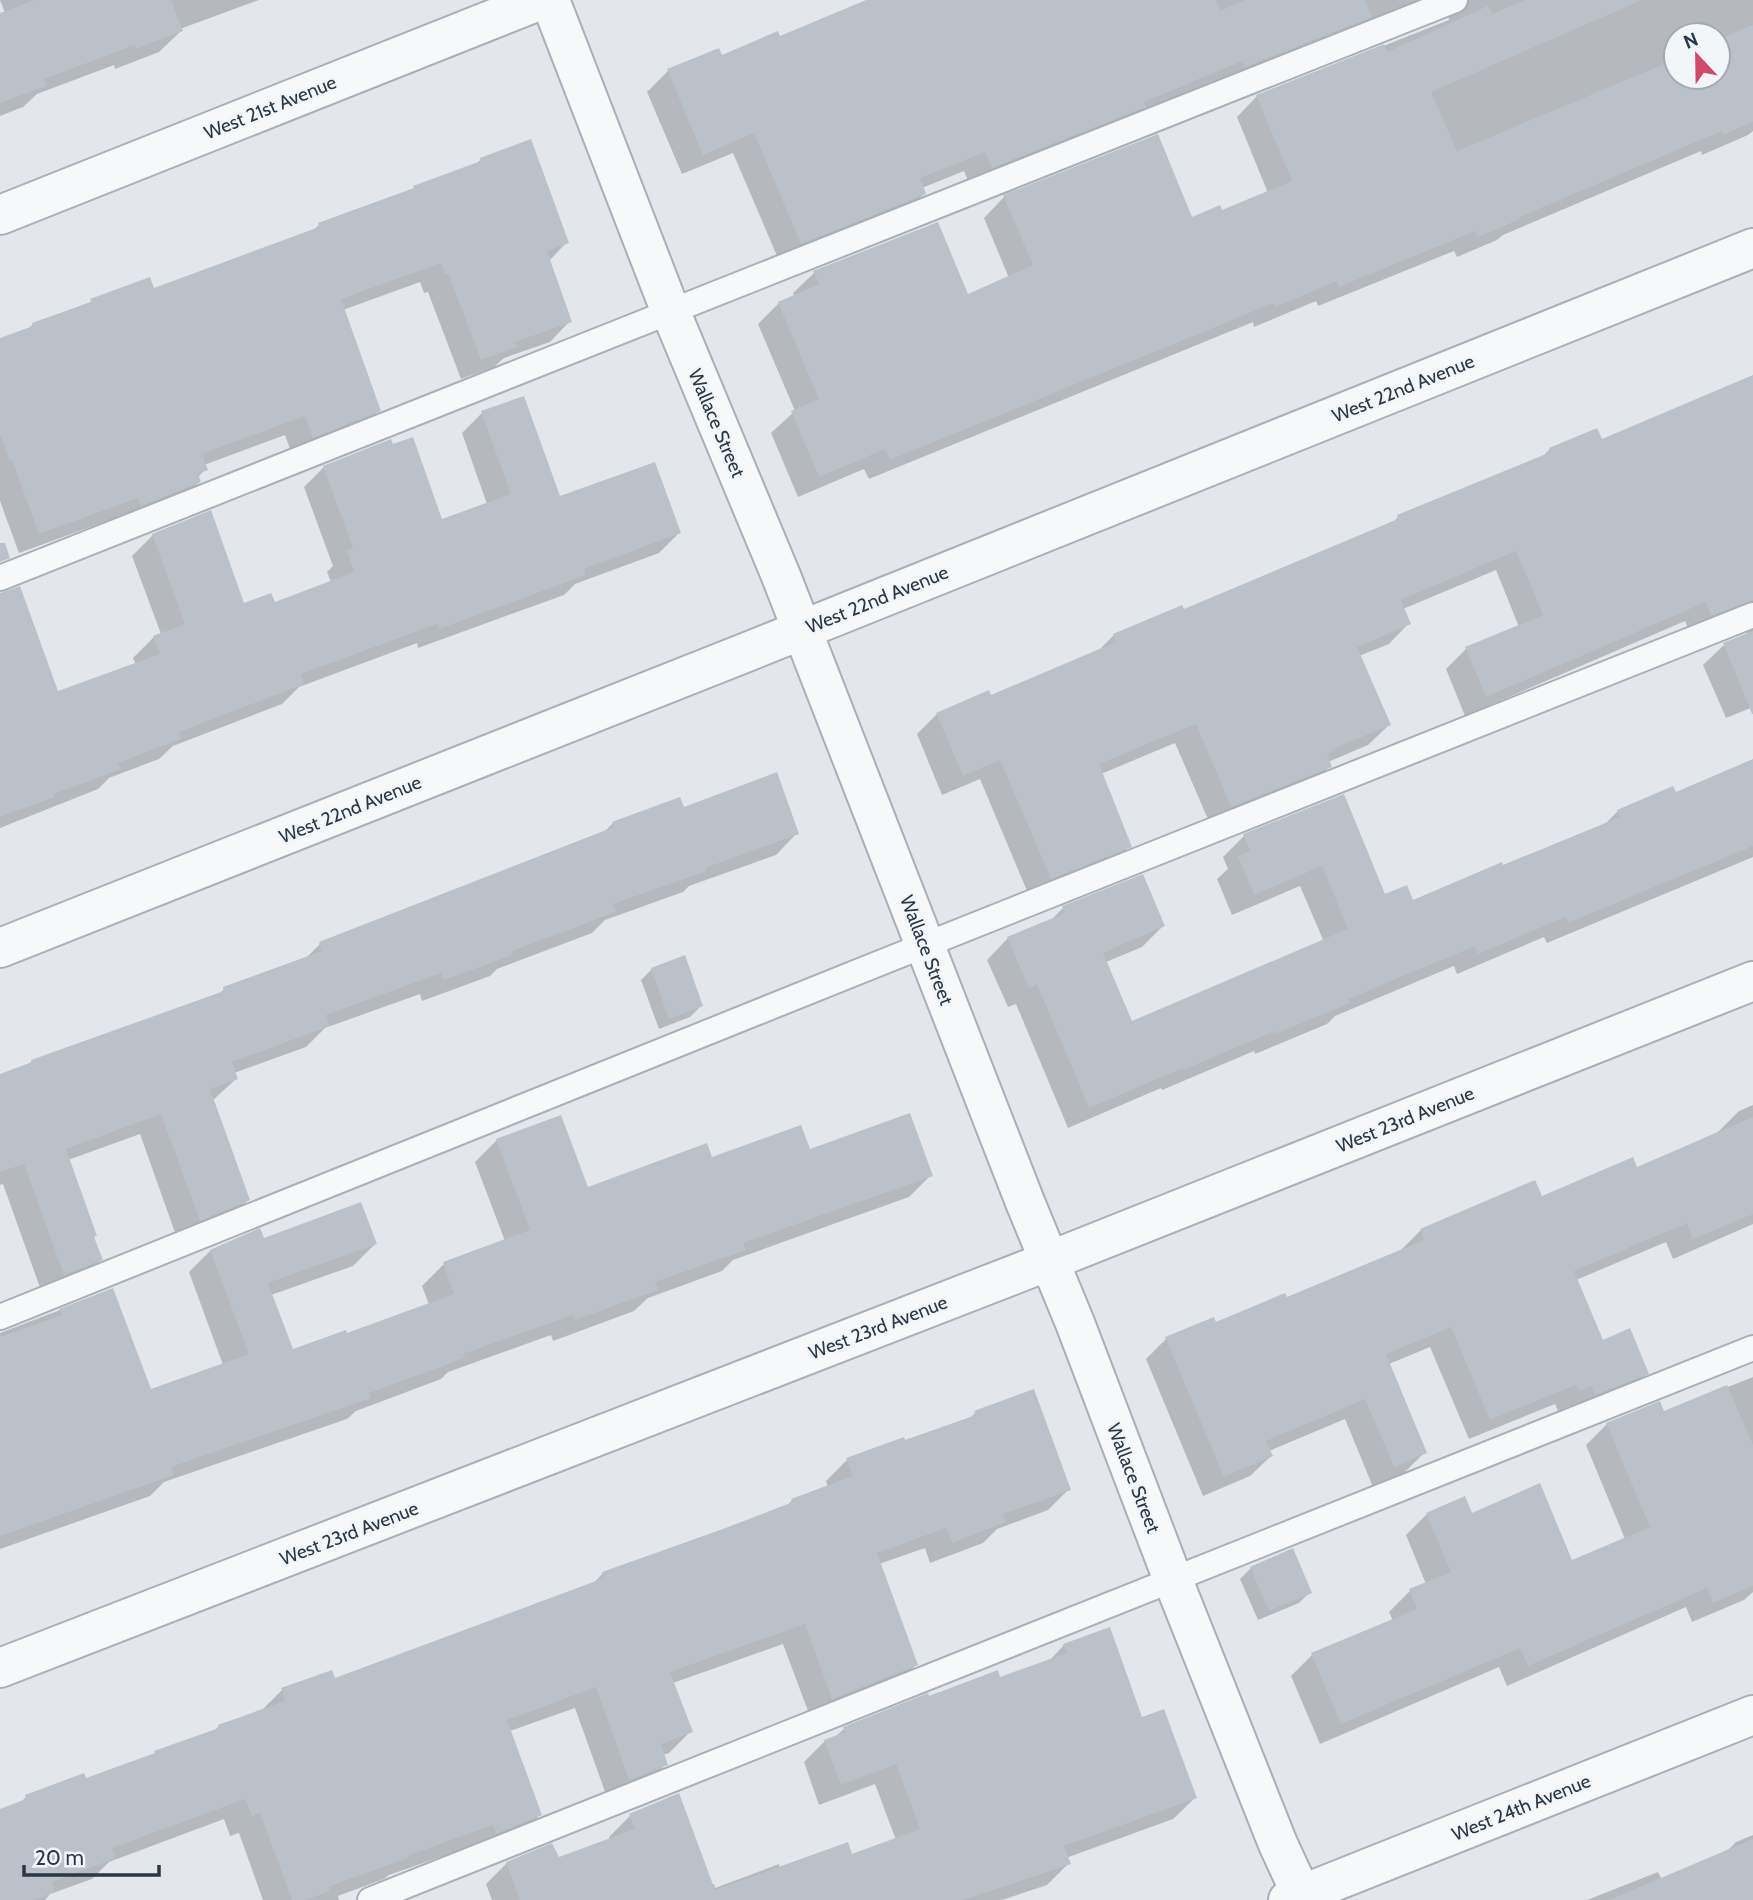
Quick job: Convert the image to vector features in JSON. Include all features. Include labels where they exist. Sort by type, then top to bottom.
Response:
[{"type":"street","name":"West 21st Avenue","points":[[0,215],[541,0]]},
{"type":"street","name":"Wallace Street","points":[[550,0],[670,310],[802,630],[1298,1898]]},
{"type":"street","name":"West 22nd Avenue","points":[[0,948],[1753,248]]},
{"type":"street","name":"West 23rd Avenue","points":[[0,1668],[1049,1261],[1753,981]]},
{"type":"street","name":"West 24th Avenue","points":[[1298,1898],[1753,1715]]},
{"type":"lane","points":[[0,578],[1455,0]]},
{"type":"lane","points":[[0,1317],[1753,615]]},
{"type":"lane","points":[[370,1900],[1753,1348]]},
{"type":"building","points":[[35,0],[171,0],[183,31],[136,49],[135,45],[44,79],[47,86],[0,103],[0,13]]},
{"type":"building","points":[[866,0],[1216,0],[1220,11],[1246,0],[1365,0],[1372,17],[1245,67],[1242,61],[1144,102],[1146,107],[992,168],[985,152],[920,178],[926,194],[801,244],[754,133],[703,155],[667,69],[719,48],[722,55],[778,31],[780,36]]},
{"type":"building","points":[[1525,0],[1642,0],[1431,92],[1457,151],[1662,65],[1662,91],[1732,91],[1732,33],[1753,25],[1753,122],[1723,135],[1722,131],[1478,237],[1475,231],[1339,287],[1337,281],[1275,307],[1274,303],[890,460],[885,449],[819,477],[791,411],[819,399],[778,302],[819,284],[813,271],[938,222],[968,294],[1033,265],[1003,195],[1158,134],[1192,217],[1220,205],[1222,210],[1292,181],[1256,95],[1384,44],[1387,52],[1488,6],[1492,14]]},
{"type":"building","points":[[531,139],[569,243],[547,251],[572,322],[515,342],[517,347],[481,360],[448,273],[445,274],[441,263],[341,299],[381,411],[313,438],[305,416],[202,454],[208,470],[198,474],[201,482],[141,506],[138,498],[39,534],[0,434],[0,338],[33,326],[32,323],[91,302],[90,299],[150,277],[154,288],[319,227],[318,223],[414,188],[413,186]]},
{"type":"building","points":[[1753,375],[1753,600],[1711,616],[1706,602],[1486,697],[1465,647],[1543,615],[1516,551],[1401,600],[1411,624],[1357,647],[1391,725],[1335,748],[1336,750],[1327,754],[1332,767],[1231,807],[1196,724],[1099,764],[1132,847],[1051,879],[1000,760],[963,776],[936,713],[989,690],[991,695],[1116,642],[1113,634],[1182,605],[1184,609],[1398,519],[1397,515],[1551,452],[1549,448],[1597,428],[1602,439]]},
{"type":"building","points":[[524,396],[560,496],[655,462],[681,533],[584,569],[586,575],[439,629],[437,624],[301,674],[304,684],[179,732],[181,739],[118,763],[121,769],[0,817],[0,593],[20,586],[58,691],[160,654],[153,636],[185,624],[152,534],[211,510],[244,603],[271,593],[275,602],[354,572],[347,550],[353,548],[323,466],[391,439],[393,444],[413,437],[442,519],[511,494],[481,411]]},
{"type":"building","points":[[0,543],[5,543],[10,558],[0,562]]},
{"type":"building","points":[[1753,631],[1753,714],[1752,714],[1723,643]]},
{"type":"building","points":[[1753,759],[1753,846],[1568,923],[1566,917],[1478,954],[1475,946],[1348,999],[1350,1003],[1089,1108],[1037,984],[1029,988],[1007,937],[1065,913],[1062,906],[1143,874],[1165,926],[1103,953],[1132,1021],[1348,929],[1322,866],[1254,895],[1238,856],[1250,851],[1243,834],[1344,794],[1385,894],[1407,885],[1413,900],[1502,862],[1503,865],[1620,817],[1617,810],[1673,786],[1676,792]]},
{"type":"building","points":[[777,772],[799,834],[705,868],[707,871],[613,904],[616,912],[512,951],[513,955],[444,980],[441,973],[326,1015],[330,1026],[232,1062],[238,1079],[210,1089],[250,1200],[200,1221],[161,1114],[66,1149],[103,1260],[64,1275],[24,1164],[0,1172],[0,1074],[32,1062],[31,1060],[224,991],[223,987],[322,951],[319,942],[614,827],[612,822],[680,797],[684,807]]},
{"type":"building","points":[[685,955],[703,1006],[669,1019],[651,968]]},
{"type":"building","points":[[910,1113],[933,1176],[743,1243],[746,1250],[655,1282],[658,1290],[575,1320],[573,1315],[463,1354],[465,1358],[369,1393],[371,1398],[171,1467],[174,1475],[0,1536],[0,1337],[62,1315],[59,1309],[113,1288],[151,1389],[249,1354],[210,1250],[260,1228],[264,1238],[361,1202],[377,1244],[268,1283],[293,1349],[346,1330],[347,1333],[454,1294],[443,1262],[530,1230],[496,1139],[561,1115],[588,1187],[707,1143],[712,1157],[801,1125],[810,1149]]},
{"type":"building","points":[[1753,1117],[1753,1214],[1693,1239],[1687,1223],[1574,1271],[1603,1340],[1630,1328],[1649,1374],[1595,1395],[1591,1386],[1579,1391],[1576,1385],[1490,1420],[1451,1327],[1386,1354],[1427,1453],[1394,1467],[1365,1399],[1266,1441],[1273,1456],[1224,1477],[1165,1337],[1214,1317],[1216,1322],[1285,1293],[1287,1297],[1424,1240],[1420,1229],[1535,1180],[1542,1196],[1633,1157],[1637,1167]]},
{"type":"building","points":[[1727,1385],[1753,1445],[1753,1586],[1713,1603],[1707,1588],[1528,1666],[1520,1648],[1341,1724],[1311,1653],[1417,1609],[1409,1589],[1451,1572],[1426,1513],[1465,1496],[1472,1513],[1540,1483],[1572,1560],[1650,1527],[1606,1423],[1660,1401],[1664,1411]]},
{"type":"building","points":[[1034,1389],[1071,1490],[1003,1514],[1006,1522],[952,1543],[946,1528],[877,1553],[918,1665],[832,1699],[805,1624],[670,1672],[693,1732],[661,1744],[668,1765],[629,1780],[596,1687],[507,1720],[542,1815],[496,1834],[493,1825],[328,1887],[330,1891],[306,1900],[292,1900],[260,1813],[252,1816],[245,1799],[112,1848],[116,1858],[52,1882],[55,1892],[33,1900],[0,1900],[0,1809],[26,1799],[25,1795],[84,1773],[86,1778],[285,1701],[281,1688],[332,1670],[335,1678],[604,1578],[602,1572],[793,1502],[791,1499],[853,1476],[846,1458],[976,1415],[974,1411]]},
{"type":"building","points":[[1293,1548],[1312,1593],[1269,1611],[1250,1567]]},
{"type":"building","points":[[1110,1627],[1142,1717],[1164,1709],[1197,1798],[1064,1846],[1071,1864],[963,1900],[520,1900],[506,1862],[552,1843],[559,1857],[635,1829],[629,1814],[679,1793],[715,1890],[848,1842],[852,1854],[920,1829],[896,1764],[841,1785],[824,1740],[845,1732],[843,1727],[928,1693],[929,1696],[998,1670],[1000,1677],[1067,1653],[1063,1644]]},
{"type":"building","points":[[1753,1839],[1753,1900],[1609,1900]]}]
